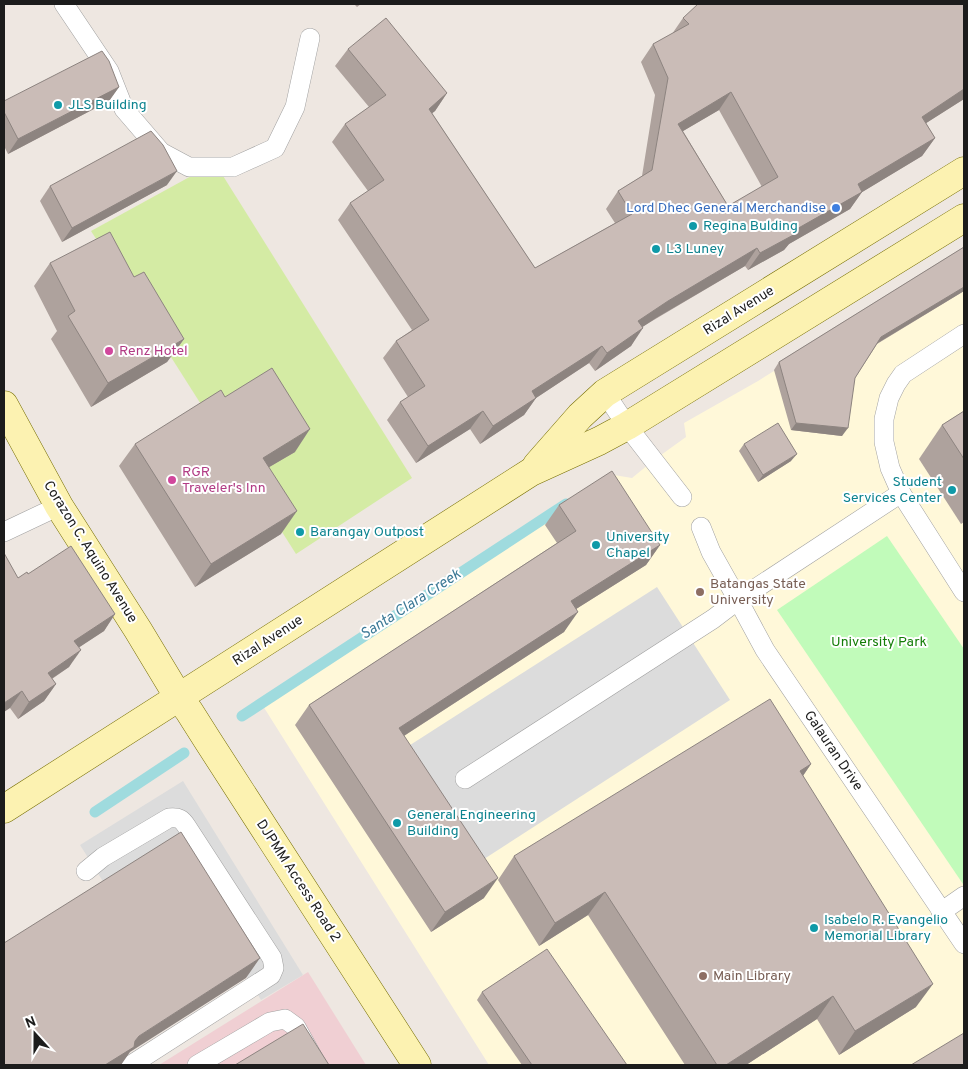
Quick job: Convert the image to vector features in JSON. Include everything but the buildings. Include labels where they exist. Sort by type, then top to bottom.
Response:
[{"type":"main road","name":"Rizal Avenue","points":[[531,472],[580,416],[605,393],[964,172]]},
{"type":"main road","name":"Rizal Avenue","points":[[4,809],[531,472],[627,426],[964,218]]},
{"type":"main road","name":"Corazon C. Aquino Avenue","points":[[5,409],[59,506],[179,698]]},
{"type":"main road","name":"DJPMM Access Road 2","points":[[179,698],[417,1065]]},
{"type":"lane","points":[[64,4],[109,72],[124,109],[161,152],[189,168],[233,167],[275,148],[296,107],[310,38]]},
{"type":"lane","points":[[964,334],[903,374],[890,398],[884,419],[884,442],[890,468],[901,493],[964,592]]},
{"type":"lane","points":[[605,393],[627,426],[682,497]]},
{"type":"lane","points":[[465,778],[713,619],[738,600],[901,493]]},
{"type":"lane","points":[[4,532],[59,506]]},
{"type":"lane","name":"Galauran Drive","points":[[701,527],[711,552],[765,650],[964,944]]},
{"type":"lane","points":[[86,871],[103,857],[169,818],[179,818],[187,827],[272,958],[274,968],[271,975],[131,1065]]},
{"type":"lane","points":[[941,912],[964,896]]},
{"type":"lane","points":[[198,1065],[270,1022],[285,1019],[296,1027],[317,1065]]},
{"type":"shaded area","name":"Batangas State University","points":[[964,251],[964,1065],[489,1065],[263,706],[614,475],[632,478],[686,437],[684,423],[758,381]]},
{"type":"shaded area","points":[[657,587],[730,700],[481,861],[407,747]]},
{"type":"shaded area","points":[[183,781],[303,975],[261,1000],[167,846],[104,883],[80,845]]},
{"type":"shaded area","points":[[308,972],[366,1065],[159,1065]]},
{"type":"green space","points":[[215,163],[412,478],[296,554],[91,231]]},
{"type":"green space","name":"University Park","points":[[887,536],[964,649],[963,884],[777,610]]},
{"type":"waterway","name":"Santa Clara Creek","points":[[242,716],[566,504]]},
{"type":"waterway","name":"Santa Clara Creek","points":[[95,812],[184,753]]},
{"type":"place","name":"JLS Building","points":[[58,105]]},
{"type":"place","name":"Lord Dhec General Merchandise","points":[[836,208]]},
{"type":"place","name":"Regina Bulding","points":[[693,226]]},
{"type":"place","name":"L3 Luney","points":[[656,249]]},
{"type":"place","name":"Renz Hotel","points":[[109,351]]},
{"type":"place","name":"RGR Traveler's Inn","points":[[172,480]]},
{"type":"place","name":"Student Services Center","points":[[952,490]]},
{"type":"place","name":"Barangay Outpost","points":[[300,532]]},
{"type":"place","name":"University Chapel","points":[[596,545]]},
{"type":"place","name":"Batangas State University","points":[[700,592]]},
{"type":"place","name":"General Engineering Building","points":[[397,823]]},
{"type":"place","name":"Isabelo R. Evangelio Memorial Library","points":[[814,928]]},
{"type":"place","name":"Main Library","points":[[703,976]]}]
